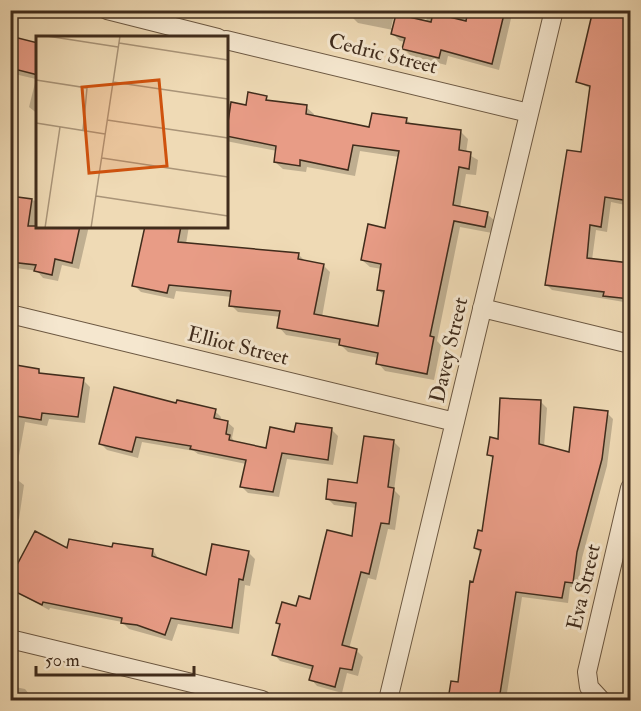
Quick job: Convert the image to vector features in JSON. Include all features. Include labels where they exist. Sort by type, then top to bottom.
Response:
[{"type":"street","points":[[107,10],[210,36]]},
{"type":"street","name":"Davey Street","points":[[388,700],[554,10]]},
{"type":"street","name":"Cedric Street","points":[[228,40],[529,113]]},
{"type":"street","points":[[482,308],[630,344]]},
{"type":"street","name":"Elliot Street","points":[[10,314],[455,423]]},
{"type":"street","name":"Eva Street","points":[[598,698],[589,687],[587,672],[630,488]]},
{"type":"street","points":[[10,639],[262,700]]},
{"type":"building","points":[[468,10],[505,10],[492,64],[441,50],[439,58],[402,49],[405,38],[391,34],[396,14],[431,22],[433,13],[466,21]]},
{"type":"building","points":[[593,10],[630,18],[630,201],[605,197],[601,227],[590,225],[587,258],[630,263],[630,299],[603,296],[604,292],[545,285],[567,150],[581,152],[590,86],[576,82]]},
{"type":"building","points":[[10,36],[36,42],[36,74],[10,68]]},
{"type":"building","points":[[248,92],[267,96],[266,100],[307,105],[306,114],[369,127],[372,113],[407,118],[406,123],[461,130],[459,150],[471,152],[469,169],[459,167],[453,205],[488,212],[485,227],[454,221],[430,336],[434,337],[427,374],[376,364],[378,353],[339,345],[340,339],[277,328],[280,311],[229,306],[231,291],[169,285],[167,293],[132,286],[145,228],[181,228],[178,242],[299,253],[298,259],[324,264],[314,314],[378,326],[384,291],[377,290],[381,264],[361,260],[368,224],[385,228],[399,151],[353,145],[348,170],[300,160],[300,166],[274,162],[276,146],[228,136],[231,102],[246,105]]},
{"type":"building","points":[[10,196],[32,199],[28,226],[80,228],[72,263],[55,259],[52,275],[34,271],[36,265],[10,262]]},
{"type":"building","points":[[10,364],[39,369],[39,373],[84,378],[78,417],[42,413],[41,420],[10,415]]},
{"type":"building","points":[[114,387],[176,403],[177,400],[216,409],[214,418],[228,421],[226,434],[230,435],[229,440],[266,448],[270,427],[294,432],[296,423],[332,428],[328,460],[282,453],[273,492],[240,487],[246,460],[190,449],[191,446],[136,437],[132,452],[99,444]]},
{"type":"building","points":[[500,398],[541,400],[539,444],[569,452],[574,407],[608,411],[602,459],[577,552],[573,583],[565,582],[562,598],[516,592],[499,700],[448,700],[451,681],[458,682],[470,581],[473,582],[481,550],[474,548],[478,530],[482,531],[493,456],[487,455],[490,437],[498,439]]},
{"type":"building","points":[[364,436],[394,440],[388,487],[394,488],[389,524],[381,523],[369,574],[361,572],[342,645],[357,649],[352,670],[340,668],[335,687],[309,680],[313,666],[272,655],[280,624],[276,623],[282,602],[296,606],[299,596],[310,599],[327,530],[352,536],[356,503],[326,499],[328,479],[357,483]]},
{"type":"building","points":[[35,531],[67,548],[69,539],[112,547],[113,543],[153,549],[152,556],[206,575],[212,544],[249,551],[243,580],[239,579],[232,628],[171,618],[165,635],[137,625],[121,623],[122,618],[43,602],[42,605],[10,589],[10,578]]}]
